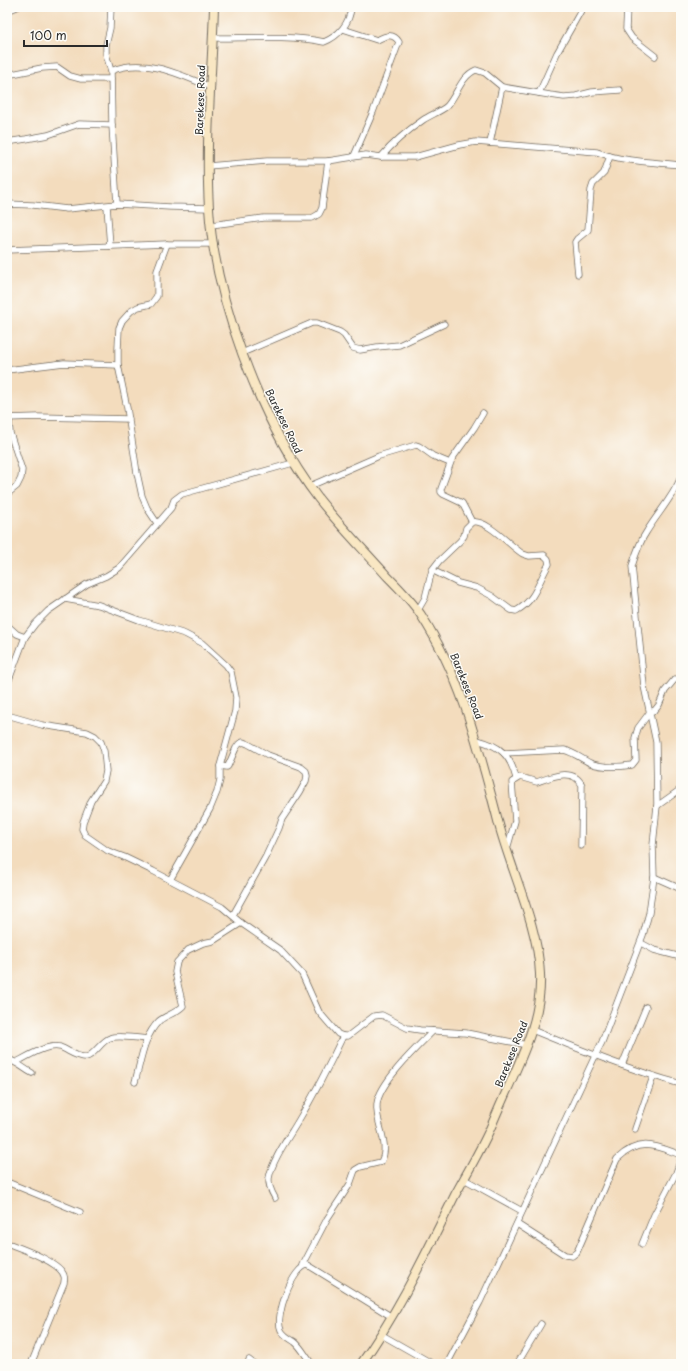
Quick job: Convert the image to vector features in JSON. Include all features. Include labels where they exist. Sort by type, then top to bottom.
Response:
[{"type":"main road","name":"Barekese Road","points":[[214,7],[208,166],[209,208],[219,276],[242,353],[293,463],[318,498],[418,610],[452,672],[477,740],[498,823],[527,913],[538,957],[540,972],[539,999],[532,1030],[490,1130],[392,1317],[382,1335],[361,1364]]},
{"type":"street","points":[[7,10],[17,7]]},
{"type":"street","points":[[111,7],[110,28],[106,45],[106,54],[111,71],[112,125],[117,204]]},
{"type":"street","points":[[213,38],[287,38],[324,42],[343,29],[348,22],[351,7]]},
{"type":"street","points":[[540,93],[557,53],[583,7]]},
{"type":"street","points":[[627,7],[626,29],[632,38],[655,56]]},
{"type":"street","points":[[343,29],[377,40],[386,35],[390,35],[399,42],[373,112],[354,156]]},
{"type":"street","points":[[111,71],[123,67],[148,66],[185,76],[210,87]]},
{"type":"street","points":[[7,75],[42,68],[57,67],[70,76],[81,79],[111,79]]},
{"type":"street","points":[[380,157],[393,144],[424,119],[446,107],[467,76],[476,70],[490,77],[502,87],[564,97],[592,92],[620,90]]},
{"type":"street","points":[[490,143],[502,87]]},
{"type":"street","points":[[7,142],[40,136],[79,124],[112,125]]},
{"type":"street","points":[[208,166],[267,160],[328,161],[366,155],[380,157],[415,157],[476,142],[597,152],[624,159],[681,165]]},
{"type":"street","points":[[578,274],[576,242],[577,239],[588,230],[591,190],[593,184],[604,173],[610,156]]},
{"type":"street","points":[[211,225],[264,218],[312,218],[319,214],[322,208],[328,161]]},
{"type":"street","points":[[7,204],[67,209],[117,204],[209,208]]},
{"type":"street","points":[[107,206],[110,246]]},
{"type":"street","points":[[157,523],[147,508],[142,496],[118,365],[119,328],[122,321],[132,311],[138,307],[151,304],[158,296],[157,271],[167,244]]},
{"type":"street","points":[[7,250],[167,244],[214,244]]},
{"type":"street","points":[[242,353],[312,323],[317,323],[340,332],[344,335],[353,348],[360,350],[398,345],[444,324]]},
{"type":"street","points":[[7,370],[64,363],[118,365]]},
{"type":"street","points":[[472,522],[462,503],[441,492],[441,489],[450,463],[456,452],[483,413]]},
{"type":"street","points":[[7,494],[17,486],[21,478],[22,470],[10,433],[8,418],[38,417],[129,419]]},
{"type":"street","points":[[310,486],[379,456],[416,445],[433,456],[450,463]]},
{"type":"street","points":[[7,685],[25,637],[35,624],[48,611],[87,584],[120,568],[170,508],[174,500],[182,494],[293,463]]},
{"type":"street","points":[[447,1364],[470,1322],[610,1026],[641,943],[649,913],[654,877],[653,845],[657,806],[656,742],[644,686],[632,566],[636,552],[646,532],[667,502],[681,477]]},
{"type":"street","points":[[418,610],[425,598],[432,570],[439,561],[460,541],[464,536],[466,528],[472,522],[477,521],[486,525],[523,554],[529,556],[544,555],[548,559],[549,564],[534,595],[521,609],[516,611],[511,610],[492,596],[477,588],[458,583],[432,570]]},
{"type":"street","points":[[65,600],[99,605],[139,620],[185,634],[202,644],[226,665],[231,672],[235,711],[220,766],[218,786],[210,809],[170,880]]},
{"type":"street","points":[[7,625],[17,634],[25,637]]},
{"type":"street","points":[[504,753],[564,750],[592,764],[607,766],[632,765],[636,760],[635,738],[638,728],[650,712],[659,705],[665,691],[675,679],[681,680]]},
{"type":"street","points":[[7,715],[42,725],[87,732],[100,742],[104,751],[106,771],[104,781],[91,801],[83,822],[82,829],[86,835],[108,851],[124,857],[215,903],[280,950],[302,974],[319,1012],[338,1034],[348,1036],[374,1016],[382,1015],[407,1028],[466,1033],[527,1045]]},
{"type":"street","points":[[477,740],[489,743],[499,748],[508,757],[516,778]]},
{"type":"street","points":[[220,766],[228,766],[236,748],[243,742],[268,755],[301,767],[306,771],[306,781],[282,819],[266,856],[233,915]]},
{"type":"street","points":[[506,849],[515,821],[512,782],[520,776],[537,782],[552,776],[564,775],[575,776],[579,780],[582,785],[581,846]]},
{"type":"street","points":[[657,806],[681,789]]},
{"type":"street","points":[[654,877],[681,889]]},
{"type":"street","points":[[135,1082],[147,1039],[151,1032],[160,1020],[177,1012],[183,1006],[182,996],[178,987],[175,972],[177,962],[188,950],[220,938],[241,923]]},
{"type":"street","points":[[641,943],[654,950],[681,957]]},
{"type":"street","points":[[622,1065],[646,1006]]},
{"type":"street","points":[[532,1030],[595,1056],[653,1077],[681,1084]]},
{"type":"street","points":[[312,1364],[296,1343],[281,1331],[279,1324],[280,1310],[291,1283],[303,1265],[327,1219],[350,1184],[355,1170],[360,1167],[381,1162],[385,1155],[384,1143],[377,1115],[378,1096],[386,1082],[433,1031]]},
{"type":"street","points":[[16,1062],[39,1050],[54,1047],[60,1047],[80,1056],[87,1057],[104,1041],[111,1037],[118,1036],[147,1039]]},
{"type":"street","points":[[275,1198],[270,1190],[269,1184],[272,1169],[284,1144],[325,1074],[343,1036]]},
{"type":"street","points":[[7,1059],[16,1062],[32,1073]]},
{"type":"street","points":[[635,1129],[653,1077]]},
{"type":"street","points":[[517,1224],[565,1255],[572,1256],[576,1252],[617,1159],[623,1153],[635,1146],[647,1144],[681,1155]]},
{"type":"street","points":[[642,1244],[654,1214],[676,1173],[681,1159]]},
{"type":"street","points":[[464,1179],[522,1211]]},
{"type":"street","points":[[7,1182],[80,1212]]},
{"type":"street","points":[[7,1243],[37,1254],[59,1268],[64,1276],[64,1283],[31,1364]]},
{"type":"street","points":[[303,1265],[308,1265],[392,1317]]},
{"type":"street","points":[[517,1364],[541,1324]]},
{"type":"street","points":[[382,1335],[433,1364]]},
{"type":"street","points":[[249,1360],[254,1364]]}]
